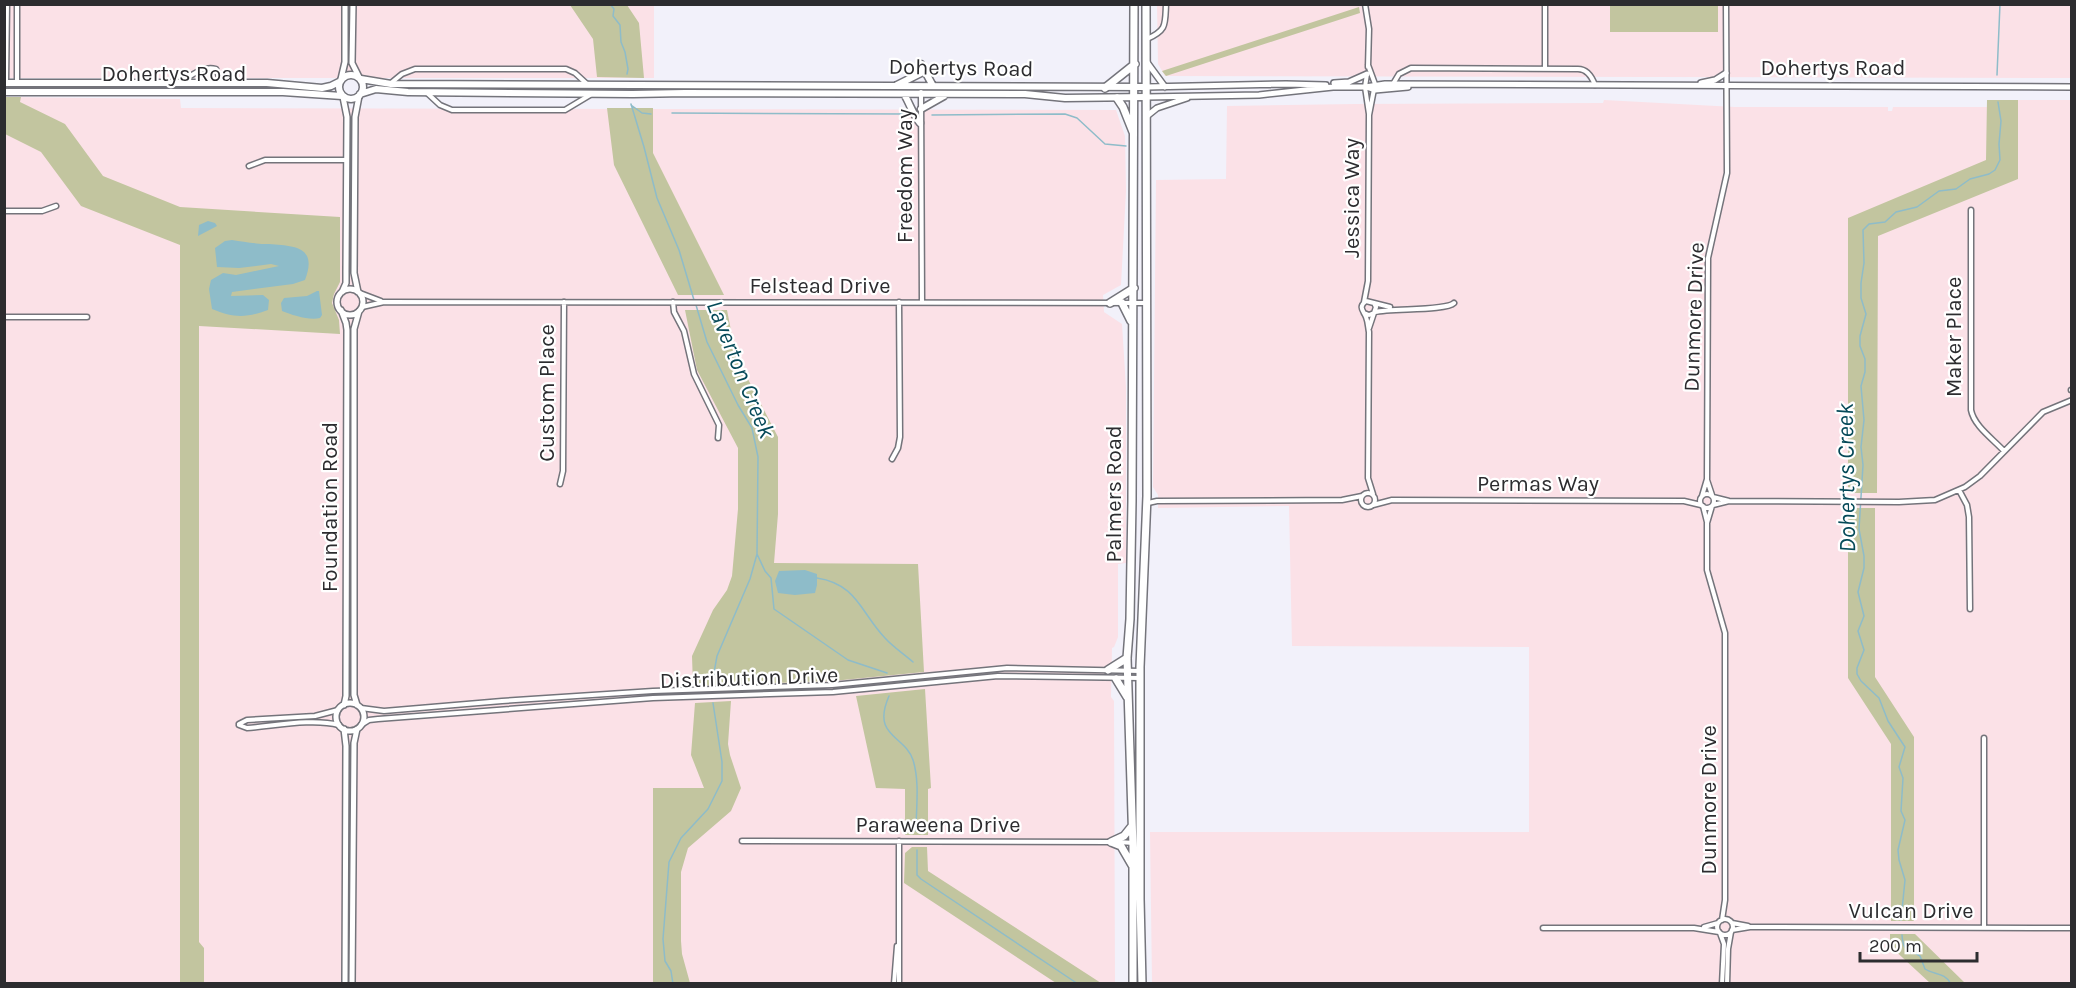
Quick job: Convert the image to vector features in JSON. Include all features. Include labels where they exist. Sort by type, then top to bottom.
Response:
[{"type":"highway","name":"Palmers Road","points":[[1132,984],[1133,825],[1127,658],[1131,576],[1134,303],[1134,4]]},
{"type":"highway","name":"Palmers Road","points":[[1142,984],[1140,674],[1147,500],[1146,4]]},
{"type":"highway","points":[[1105,88],[1135,64]]},
{"type":"highway","points":[[1117,98],[1135,134]]},
{"type":"highway","points":[[1110,303],[1134,288]]},
{"type":"highway","points":[[1122,303],[1133,327]]},
{"type":"highway","points":[[1108,670],[1127,658]]},
{"type":"highway","points":[[1116,679],[1127,697]]},
{"type":"highway","points":[[1111,842],[1124,836],[1133,825]]},
{"type":"highway","points":[[1111,842],[1121,846],[1133,868]]},
{"type":"main road","points":[[921,64],[933,86]]},
{"type":"main road","points":[[897,85],[921,73]]},
{"type":"main road","points":[[349,74],[360,78],[363,87],[360,95],[352,99],[343,96],[339,89],[340,80],[349,74]]},
{"type":"main road","name":"Dohertys Road","points":[[360,78],[391,84],[1146,87]]},
{"type":"main road","name":"Dohertys Road","points":[[5,82],[291,84],[322,88],[331,86],[340,80]]},
{"type":"main road","points":[[5,82],[8,92],[17,83]]},
{"type":"main road","points":[[130,84],[131,92]]},
{"type":"main road","name":"Dohertys Road","points":[[360,95],[376,89],[426,92],[591,94],[947,94],[1146,97]]},
{"type":"main road","name":"Dohertys Road","points":[[8,92],[283,92],[343,96]]},
{"type":"main road","points":[[904,94],[920,123]]},
{"type":"main road","points":[[921,109],[947,94]]},
{"type":"street","points":[[5,82],[7,4]]},
{"type":"street","points":[[17,4],[17,83]]},
{"type":"street","points":[[340,80],[345,62],[345,4]]},
{"type":"street","points":[[353,4],[352,63],[360,78]]},
{"type":"street","points":[[1145,39],[1160,32],[1166,23],[1166,4]]},
{"type":"street","name":"Jessica Way","points":[[1364,302],[1368,281],[1369,115],[1365,87],[1369,29],[1365,4]]},
{"type":"street","points":[[1545,4],[1545,69]]},
{"type":"street","name":"Dunmore Drive","points":[[1702,496],[1707,479],[1708,258],[1727,173],[1726,4]]},
{"type":"street","points":[[7,36],[17,36]]},
{"type":"street","points":[[1145,59],[1165,87]]},
{"type":"street","points":[[1368,65],[1375,87]]},
{"type":"street","name":"Dohertys Road","points":[[172,84],[202,69],[211,68],[216,69],[220,81],[224,84]]},
{"type":"street","points":[[1393,84],[1399,74],[1411,68],[1583,69],[1595,85]]},
{"type":"street","points":[[391,84],[402,74],[415,69],[566,69],[575,73],[589,86]]},
{"type":"street","points":[[1645,86],[1660,82],[1705,83],[1726,73]]},
{"type":"street","points":[[1320,84],[1349,82],[1367,74]]},
{"type":"street","name":"Dohertys Road","points":[[1146,87],[1320,84],[1333,87]]},
{"type":"street","name":"Dohertys Road","points":[[1375,87],[1393,84],[2072,87]]},
{"type":"street","name":"Dohertys Road","points":[[1146,97],[1259,95],[1333,87],[1424,85]]},
{"type":"street","name":"Freedom Way","points":[[921,86],[922,302]]},
{"type":"street","name":"Jessica Way","points":[[1369,115],[1375,87]]},
{"type":"street","points":[[426,92],[431,99],[444,108],[464,110],[565,110],[591,94]]},
{"type":"street","points":[[343,96],[347,117],[346,283],[338,299],[341,310],[347,314],[360,309],[363,300],[354,273],[355,117],[360,95]]},
{"type":"street","points":[[1147,116],[1157,108],[1194,95]]},
{"type":"street","points":[[249,166],[265,160],[347,160]]},
{"type":"street","points":[[4,211],[42,211],[56,206]]},
{"type":"street","name":"Maker Place","points":[[1971,210],[1971,410],[1976,423],[2004,451]]},
{"type":"street","points":[[346,239],[355,240]]},
{"type":"street","name":"Jessica Way","points":[[1368,281],[1373,302]]},
{"type":"street","points":[[342,292],[350,289],[359,292]]},
{"type":"street","name":"Felstead Drive","points":[[359,292],[384,302]]},
{"type":"street","points":[[1369,332],[1361,308],[1364,302],[1368,300],[1395,308]]},
{"type":"street","name":"Felstead Drive","points":[[360,309],[384,302],[1147,303]]},
{"type":"street","name":"Custom Place","points":[[560,484],[563,471],[564,302]]},
{"type":"street","points":[[673,302],[674,312],[684,331],[694,374],[719,425],[718,438]]},
{"type":"street","points":[[892,459],[898,448],[900,437],[899,302]]},
{"type":"street","points":[[1147,500],[1342,500],[1368,507],[1373,505],[1376,500],[1368,478],[1369,332],[1376,307],[1373,302]]},
{"type":"street","points":[[1364,313],[1369,315],[1395,308],[1446,308],[1454,303]]},
{"type":"street","name":"Foundation Road","points":[[359,707],[354,695],[354,329],[360,309]]},
{"type":"street","name":"Foundation Road","points":[[341,310],[347,330],[346,696],[344,705]]},
{"type":"street","points":[[4,317],[87,317]]},
{"type":"street","points":[[1729,501],[1706,494],[1702,496],[1702,505],[1707,507],[1729,501],[1935,500],[1959,490],[1980,476],[2043,412],[2072,400]]},
{"type":"street","points":[[1363,505],[1362,495],[1368,478]]},
{"type":"street","name":"Dunmore Drive","points":[[1707,479],[1712,496]]},
{"type":"street","points":[[1959,490],[1970,517],[1970,609]]},
{"type":"street","points":[[1342,500],[1367,492],[1373,495]]},
{"type":"street","name":"Permas Way","points":[[1373,495],[1392,500],[1684,501],[1702,505]]},
{"type":"street","name":"Permas Way","points":[[1684,501],[1702,496]]},
{"type":"street","points":[[1712,496],[1712,505]]},
{"type":"street","points":[[1147,500],[1157,501]]},
{"type":"street","name":"Permas Way","points":[[1373,505],[1392,500]]},
{"type":"street","name":"Dunmore Drive","points":[[1702,505],[1707,523]]},
{"type":"street","name":"Dunmore Drive","points":[[1712,505],[1707,523],[1707,570],[1725,633],[1725,900],[1731,931]]},
{"type":"street","points":[[346,570],[354,570]]},
{"type":"street","points":[[346,627],[354,627]]},
{"type":"street","points":[[1017,668],[1017,676]]},
{"type":"street","name":"Distribution Drive","points":[[359,707],[384,711],[676,690],[844,684],[1017,668],[1108,670],[1127,675]]},
{"type":"street","points":[[1036,676],[1037,668]]},
{"type":"street","points":[[1052,668],[1052,677]]},
{"type":"street","name":"Distribution Drive","points":[[359,727],[369,720],[502,708],[678,697],[845,691],[1017,676],[1116,679],[1140,674]]},
{"type":"street","points":[[930,675],[931,683]]},
{"type":"street","points":[[844,684],[845,691]]},
{"type":"street","points":[[804,686],[805,693]]},
{"type":"street","points":[[676,690],[678,697]]},
{"type":"street","points":[[632,693],[633,700]]},
{"type":"street","points":[[502,701],[502,708]]},
{"type":"street","points":[[345,984],[348,967],[354,743],[364,717],[359,707],[344,705],[338,710],[315,716],[247,720],[239,725],[247,728],[329,723],[353,731],[359,727]]},
{"type":"street","points":[[338,710],[336,718],[346,746],[348,967],[352,984]]},
{"type":"street","points":[[1984,738],[1984,928]]},
{"type":"street","points":[[1133,842],[1141,837]]},
{"type":"street","name":"Paraweena Drive","points":[[742,841],[1133,842],[1141,846]]},
{"type":"street","points":[[898,841],[899,984]]},
{"type":"street","name":"Dunmore Drive","points":[[1720,933],[1725,900]]},
{"type":"street","name":"Vulcan Drive","points":[[1694,928],[1720,922],[1750,927]]},
{"type":"street","name":"Vulcan Drive","points":[[1694,928],[1724,935],[1750,927],[2072,928]]},
{"type":"street","points":[[1543,928],[1694,928]]},
{"type":"street","points":[[1727,984],[1731,931]]},
{"type":"street","points":[[1720,933],[1724,944],[1722,984]]},
{"type":"street","points":[[894,984],[898,939]]},
{"type":"shaded area","points":[[4,5],[654,5],[654,78],[5,78]]},
{"type":"shaded area","points":[[1157,5],[2071,5],[2071,78],[1165,76],[1158,64]]},
{"type":"shaded area","points":[[4,97],[180,99],[181,108],[1116,110],[1125,136],[1126,191],[1121,285],[1103,295],[1104,312],[1122,324],[1126,388],[1126,563],[1118,564],[1118,637],[1112,648],[1111,697],[1114,701],[1115,983],[5,983]]},
{"type":"shaded area","points":[[1604,100],[1735,107],[1888,107],[1888,111],[1892,111],[1893,107],[1987,107],[1987,100],[2071,100],[2071,983],[1152,983],[1150,832],[1529,832],[1529,647],[1292,646],[1289,506],[1158,508],[1158,495],[1153,487],[1156,180],[1226,179],[1227,106],[1603,103]]},
{"type":"green space","points":[[570,5],[627,5],[639,23],[644,78],[597,77],[593,39]]},
{"type":"green space","points":[[1610,5],[1718,5],[1718,32],[1610,32]]},
{"type":"green space","points":[[1359,7],[1360,13],[1166,76],[1162,71]]},
{"type":"green space","points":[[4,97],[21,97],[20,102],[65,124],[103,176],[180,207],[340,217],[340,282],[332,303],[339,320],[340,334],[199,326],[199,942],[204,948],[204,983],[180,983],[180,245],[81,206],[41,152],[5,134]]},
{"type":"green space","points":[[1987,100],[2018,100],[2018,179],[1878,236],[1877,493],[1848,493],[1848,218],[1986,160]]},
{"type":"green space","points":[[607,108],[653,108],[653,153],[724,295],[678,295],[614,165]]},
{"type":"green space","points":[[685,310],[727,310],[736,356],[778,437],[778,514],[774,563],[918,564],[924,672],[833,681],[693,686],[692,656],[732,576],[738,509],[738,448],[697,370]]},
{"type":"green space","points":[[1848,508],[1875,508],[1875,677],[1914,737],[1914,921],[1891,921],[1891,744],[1848,678]]},
{"type":"green space","points":[[925,689],[931,788],[928,789],[928,835],[905,835],[905,789],[876,788],[856,696]]},
{"type":"green space","points":[[731,701],[728,744],[741,788],[731,811],[688,848],[681,872],[682,954],[690,983],[653,983],[653,788],[704,788],[691,755],[695,703]]},
{"type":"green space","points":[[912,847],[927,847],[928,871],[1101,983],[1056,983],[904,883],[905,853]]},
{"type":"green space","points":[[1890,934],[1915,934],[1965,983],[1930,983],[1890,946]]},
{"type":"water","points":[[208,221],[217,226],[198,236],[199,225]]},
{"type":"water","points":[[225,241],[295,247],[301,250],[306,254],[308,260],[305,280],[293,284],[232,292],[231,296],[263,295],[269,300],[268,310],[260,313],[240,316],[212,309],[209,289],[211,280],[223,273],[236,275],[279,266],[271,264],[239,268],[217,267],[215,248]]},
{"type":"water","points":[[319,291],[322,315],[320,318],[306,318],[282,311],[281,303],[284,298],[307,296]]},
{"type":"water","points":[[805,570],[817,574],[815,593],[795,595],[778,593],[775,581],[779,571]]},
{"type":"waterway","name":"Laverton Creek","points":[[610,4],[614,9],[613,16],[620,25],[627,74]]},
{"type":"waterway","name":"Dohertys Creek","points":[[1997,75],[2000,4]]},
{"type":"waterway","name":"Dohertys Creek","points":[[1901,920],[1905,880],[1898,850],[1905,820],[1901,811],[1903,778],[1899,767],[1905,747],[1888,721],[1879,698],[1857,674],[1864,650],[1858,631],[1864,616],[1858,592],[1864,568],[1859,529],[1864,420],[1861,386],[1865,372],[1860,336],[1866,314],[1861,298],[1864,263],[1863,230],[1869,224],[1885,222],[1896,212],[1917,207],[1939,191],[1956,189],[1970,179],[1995,170],[2000,160],[2001,121],[1998,102]]},
{"type":"waterway","name":"Laverton Creek","points":[[631,104],[657,198],[679,250],[694,300]]},
{"type":"waterway","points":[[631,105],[642,113],[651,114]]},
{"type":"waterway","points":[[672,113],[907,114]]},
{"type":"waterway","points":[[932,115],[1065,114],[1077,118],[1105,144],[1126,146]]},
{"type":"waterway","name":"Laverton Creek","points":[[696,305],[707,342],[752,428],[758,457],[757,554],[750,579],[717,656],[712,684]]},
{"type":"waterway","points":[[757,554],[771,578],[774,609],[848,660],[887,673]]},
{"type":"waterway","points":[[817,578],[830,581],[850,593],[885,638],[913,662]]},
{"type":"waterway","points":[[889,696],[884,720],[891,734],[909,752],[915,768],[916,831]]},
{"type":"waterway","name":"Laverton Creek","points":[[673,984],[671,971],[665,961],[663,939],[669,862],[681,838],[708,809],[722,781],[722,762],[713,703]]},
{"type":"waterway","points":[[917,850],[917,875],[921,879],[1078,984]]},
{"type":"waterway","name":"Dohertys Creek","points":[[1902,935],[1905,947],[1920,956],[1925,969],[1943,976],[1951,984]]}]
